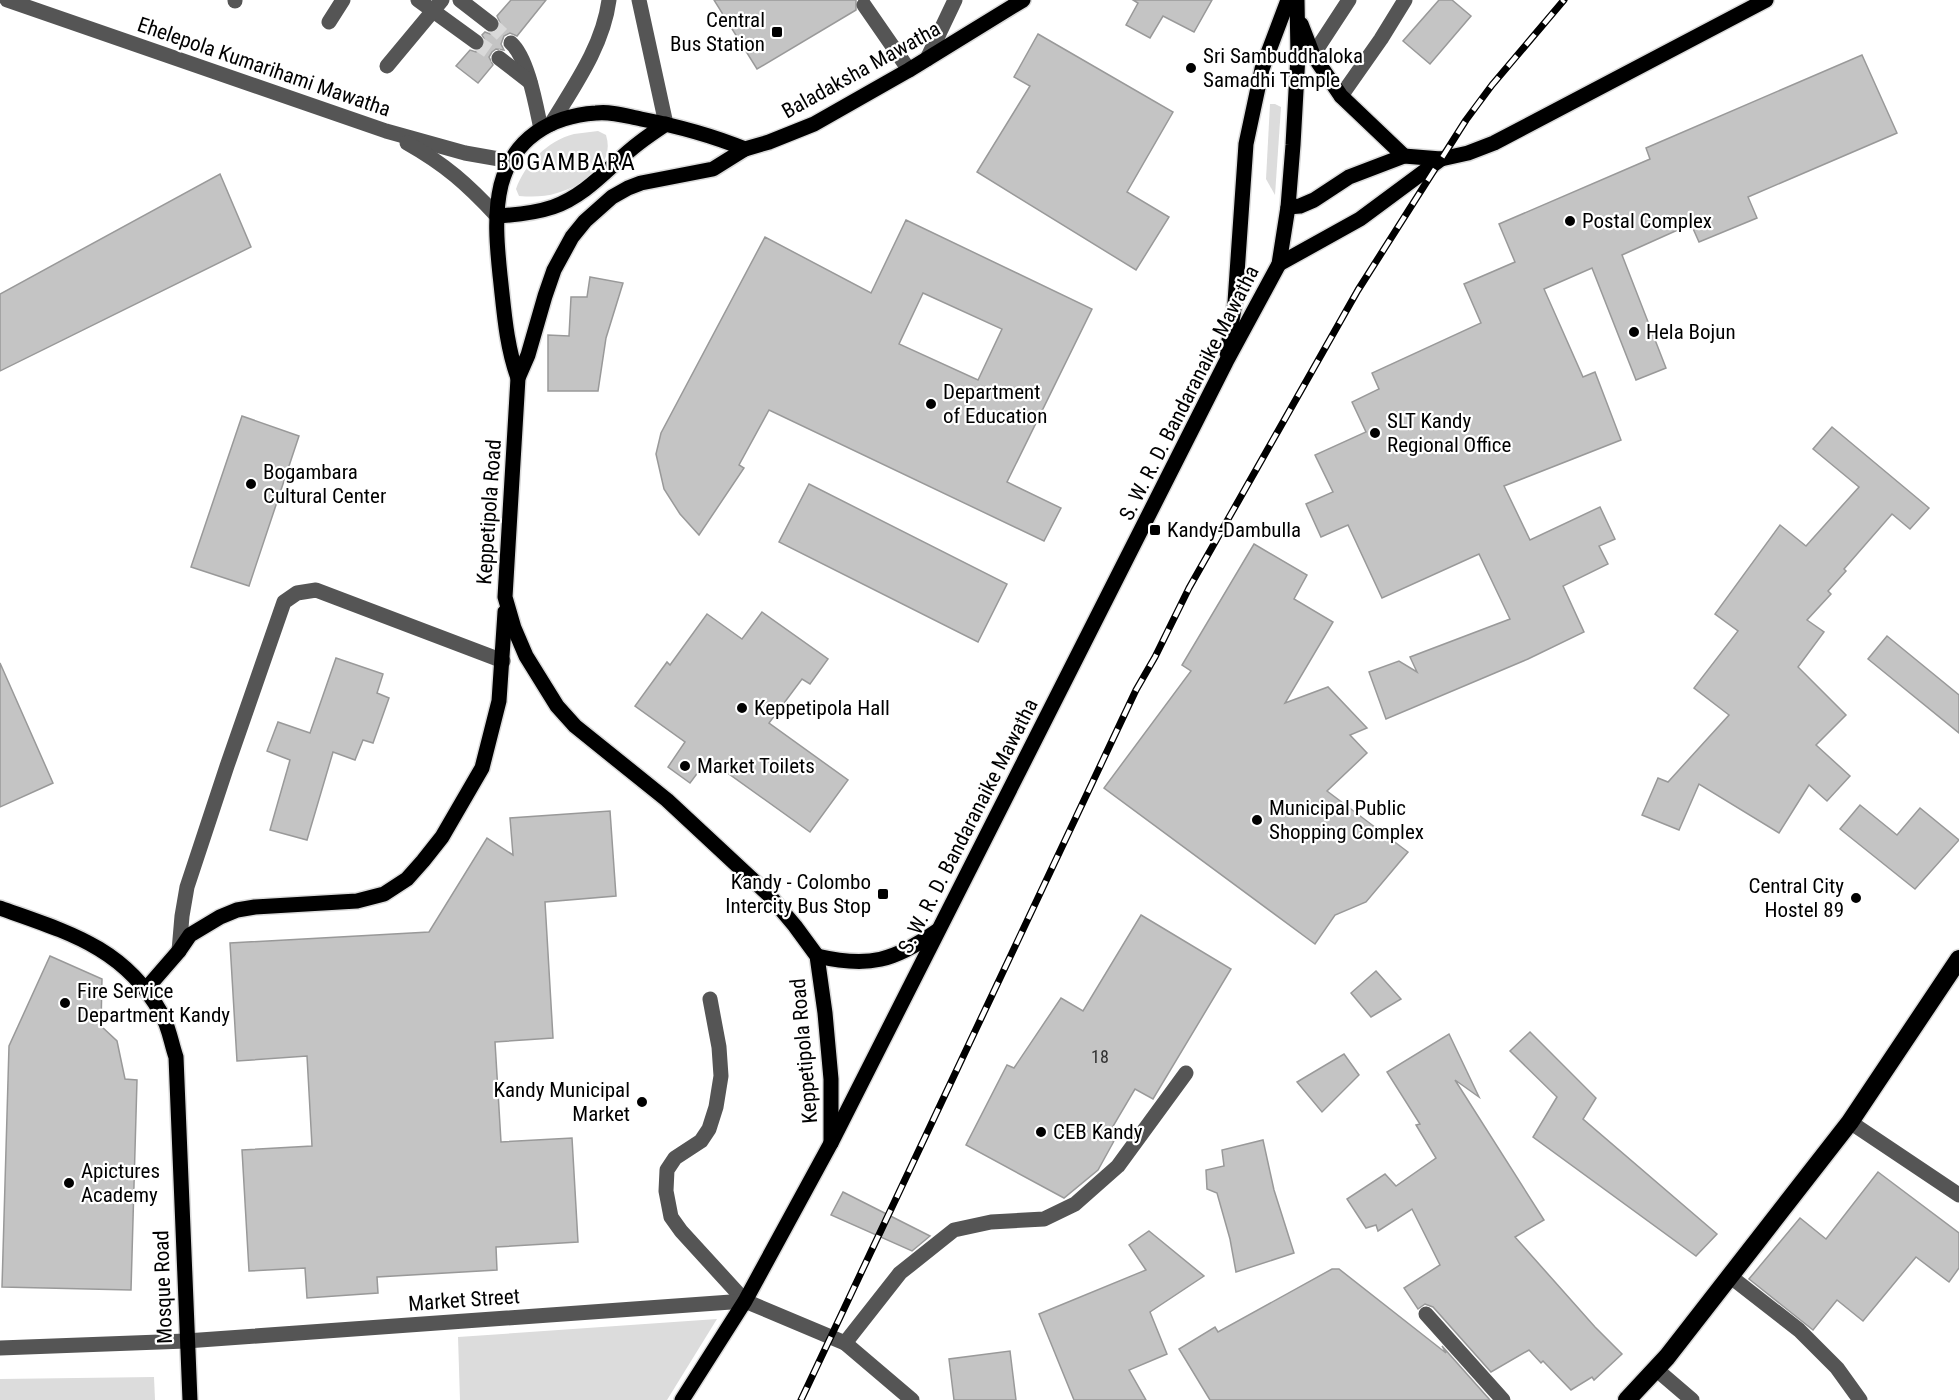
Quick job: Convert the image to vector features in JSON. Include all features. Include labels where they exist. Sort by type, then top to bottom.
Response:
[{"type":"highway","points":[[1627,1400],[1657,1370],[1850,1122],[1959,959]]},
{"type":"main road","name":"Baladaksha Mawatha","points":[[599,207],[628,188],[641,183],[713,169],[745,149],[814,124],[909,70],[1023,0]]},
{"type":"main road","points":[[1226,362],[1234,302],[1246,144],[1262,69],[1288,0]]},
{"type":"main road","points":[[1288,207],[1300,206],[1314,200],[1349,177],[1404,156],[1441,159],[1468,153],[1519,131],[1766,0]]},
{"type":"main road","points":[[1297,8],[1313,55],[1341,96],[1404,156]]},
{"type":"main road","points":[[1280,264],[1288,207],[1296,89],[1297,8]]},
{"type":"main road","points":[[546,127],[563,119],[596,112],[616,113],[716,137],[745,149]]},
{"type":"main road","points":[[497,216],[523,214],[553,207],[571,198],[666,124]]},
{"type":"main road","name":"Keppetipola Road","points":[[518,378],[510,354],[496,243],[497,216],[501,185],[511,161],[519,147],[546,127]]},
{"type":"main road","points":[[1280,264],[1360,219],[1441,159]]},
{"type":"main road","name":"Keppetipola Road","points":[[599,207],[572,237],[554,270],[544,296],[528,355],[518,378],[505,597],[514,628],[526,656],[557,706],[575,726],[667,800],[769,895],[817,956],[831,1079],[831,1143]]},
{"type":"main road","name":"S. W. R. D. Bandaranaike Mawatha","points":[[682,1400],[746,1301],[831,1143],[1226,362],[1280,264]]},
{"type":"main road","points":[[146,989],[190,935],[220,917],[237,910],[255,907],[357,901],[384,894],[407,879],[442,837],[482,768],[500,701],[505,597]]},
{"type":"main road","name":"Mosque Road","points":[[0,908],[77,936],[121,963],[146,989],[163,1015],[176,1057],[190,1400]]},
{"type":"main road","name":"Keppetipola Road","points":[[817,956],[841,962],[862,963],[888,958],[912,948],[939,929]]},
{"type":"street","name":"Ehelepola Kumarihami Mawatha","points":[[7,0],[386,131],[465,153],[511,161]]},
{"type":"street","points":[[329,22],[343,0]]},
{"type":"street","points":[[418,0],[438,5],[476,42]]},
{"type":"street","points":[[460,0],[491,24]]},
{"type":"street","points":[[546,127],[591,57],[609,0]]},
{"type":"street","points":[[639,0],[666,124]]},
{"type":"street","points":[[927,59],[955,0]]},
{"type":"street","points":[[1313,55],[1349,0]]},
{"type":"street","points":[[1341,96],[1405,0]]},
{"type":"street","points":[[387,66],[438,5]]},
{"type":"street","points":[[864,5],[909,70]]},
{"type":"street","points":[[511,43],[517,48],[546,127]]},
{"type":"street","points":[[499,58],[530,82]]},
{"type":"street","points":[[386,131],[450,170],[497,216]]},
{"type":"street","points":[[179,951],[187,887],[284,602],[297,593],[316,590],[503,661]]},
{"type":"street","points":[[711,999],[722,1076],[709,1129],[701,1141],[675,1158],[667,1170],[666,1191],[671,1217],[681,1231],[746,1301],[845,1343],[912,1400]]},
{"type":"street","points":[[845,1343],[900,1273],[954,1230],[991,1222],[1044,1219],[1075,1203],[1118,1166],[1186,1073]]},
{"type":"street","points":[[1850,1122],[1959,1196]]},
{"type":"street","points":[[1731,1277],[1798,1330],[1837,1368],[1860,1400]]},
{"type":"street","name":"Market Street","points":[[0,1348],[186,1341],[746,1301]]},
{"type":"street","points":[[1426,1314],[1503,1400]]},
{"type":"street","points":[[1657,1370],[1692,1400]]},
{"type":"shaded area","points":[[1270,104],[1281,107],[1275,195],[1266,179]]},
{"type":"shaded area","points":[[598,131],[606,135],[608,146],[606,156],[595,173],[567,190],[548,195],[519,196],[516,189],[525,171],[546,148],[564,137]]},
{"type":"shaded area","points":[[717,1319],[667,1400],[460,1400],[458,1337]]},
{"type":"shaded area","points":[[154,1377],[155,1400],[0,1400],[0,1379]]},
{"type":"building","points":[[511,0],[546,0],[517,36],[510,33],[504,36],[501,44],[504,50],[496,49],[492,52],[489,57],[493,65],[478,83],[456,66],[470,50],[476,52],[483,48],[486,42],[482,35],[485,32],[490,34],[498,30],[501,25],[497,16]]},
{"type":"building","name":"Central Bus Station","points":[[714,0],[856,0],[856,10],[757,69]]},
{"type":"building","points":[[1133,0],[1212,0],[1194,32],[1163,16],[1150,38],[1126,25],[1138,3]]},
{"type":"building","points":[[1439,0],[1452,0],[1471,16],[1430,64],[1403,41]]},
{"type":"building","points":[[1038,34],[1173,112],[1127,192],[1169,217],[1136,270],[977,172],[1030,86],[1014,77]]},
{"type":"building","points":[[1862,55],[1897,133],[1748,197],[1757,218],[1699,242],[1691,224],[1622,255],[1666,368],[1636,380],[1592,268],[1544,289],[1583,377],[1595,372],[1621,440],[1504,486],[1530,540],[1600,507],[1615,539],[1599,546],[1608,564],[1563,586],[1584,632],[1528,659],[1386,719],[1369,672],[1399,661],[1417,672],[1410,657],[1510,619],[1479,554],[1382,598],[1348,525],[1321,537],[1306,504],[1333,492],[1315,455],[1366,432],[1352,402],[1379,389],[1372,373],[1481,323],[1464,284],[1515,262],[1499,224],[1650,159],[1646,148]]},
{"type":"building","points":[[220,174],[251,247],[0,371],[0,294]]},
{"type":"building","name":"Department of Education","points":[[906,220],[1092,309],[1007,482],[1061,508],[1044,541],[769,410],[739,465],[744,468],[699,535],[680,514],[664,489],[656,454],[661,433],[765,237],[871,293]],"holes":[[[923,293],[1002,329],[978,380],[899,344]]]},
{"type":"building","points":[[590,277],[623,283],[606,338],[598,391],[548,391],[548,335],[569,336],[571,297],[587,297]]},
{"type":"building","name":"Bogambara Cultural Center","points":[[242,416],[299,436],[249,586],[191,567]]},
{"type":"building","points":[[1832,427],[1929,508],[1910,529],[1892,514],[1844,569],[1846,571],[1828,591],[1831,594],[1807,620],[1824,632],[1798,667],[1846,715],[1816,745],[1850,776],[1827,801],[1809,785],[1779,833],[1699,784],[1679,830],[1642,815],[1658,778],[1668,782],[1729,715],[1694,688],[1738,631],[1715,614],[1780,525],[1806,546],[1859,487],[1813,449]]},
{"type":"building","points":[[809,484],[1007,584],[978,642],[779,542]]},
{"type":"building","name":"Municipal Public Shopping Complex","points":[[1254,544],[1307,575],[1294,599],[1333,622],[1285,703],[1328,687],[1367,728],[1350,735],[1367,753],[1327,791],[1408,852],[1366,902],[1335,915],[1315,944],[1104,788],[1191,671],[1182,665]]},
{"type":"building","name":"Keppetipola Hall","points":[[762,612],[828,659],[810,684],[802,679],[769,723],[848,780],[810,832],[708,759],[690,783],[668,767],[685,742],[635,706],[667,662],[670,665],[707,614],[742,639]]},
{"type":"building","points":[[1887,636],[1959,695],[1959,733],[1868,659]]},
{"type":"building","points":[[336,658],[383,674],[377,693],[389,698],[373,743],[363,740],[355,760],[333,752],[307,840],[270,830],[290,760],[267,751],[278,722],[310,733]]},
{"type":"building","points":[[0,663],[53,783],[0,807]]},
{"type":"building","points":[[1860,805],[1897,835],[1920,808],[1959,840],[1915,889],[1840,829]]},
{"type":"building","points":[[610,811],[616,896],[545,902],[553,1038],[495,1042],[501,1142],[572,1138],[578,1242],[496,1247],[497,1270],[377,1277],[378,1293],[307,1298],[305,1268],[249,1271],[242,1150],[312,1146],[307,1056],[237,1061],[230,943],[429,932],[487,838],[513,855],[510,818]]},
{"type":"building","points":[[1141,915],[1231,969],[1153,1099],[1135,1089],[1106,1138],[1114,1141],[1098,1170],[1064,1198],[966,1145],[1007,1065],[1014,1068],[1061,998],[1083,1011]]},
{"type":"building","name":"Apictures Academy","points":[[50,956],[102,979],[101,1026],[117,1041],[125,1079],[137,1080],[131,1290],[2,1287],[9,1046]]},
{"type":"building","points":[[1376,971],[1401,999],[1371,1017],[1351,993]]},
{"type":"building","points":[[1530,1032],[1596,1098],[1583,1119],[1717,1234],[1696,1256],[1533,1137],[1557,1097],[1510,1051]]},
{"type":"building","points":[[1449,1034],[1479,1097],[1455,1080],[1544,1220],[1515,1237],[1622,1354],[1594,1380],[1592,1377],[1571,1390],[1529,1350],[1491,1372],[1433,1307],[1425,1304],[1418,1309],[1404,1288],[1440,1265],[1412,1209],[1378,1231],[1376,1225],[1366,1228],[1347,1199],[1385,1174],[1396,1186],[1436,1158],[1416,1125],[1420,1124],[1387,1072]]},
{"type":"building","points":[[1344,1054],[1359,1075],[1322,1112],[1297,1082]]},
{"type":"building","points":[[1263,1140],[1274,1190],[1294,1253],[1236,1272],[1230,1239],[1217,1193],[1207,1189],[1206,1170],[1224,1166],[1222,1150]]},
{"type":"building","points":[[1878,1172],[1959,1233],[1959,1268],[1949,1282],[1916,1257],[1863,1321],[1837,1300],[1813,1330],[1749,1279],[1800,1218],[1826,1239]]},
{"type":"building","points":[[843,1192],[930,1236],[912,1251],[831,1215]]},
{"type":"building","points":[[1149,1231],[1204,1276],[1150,1312],[1167,1354],[1129,1370],[1146,1400],[1074,1400],[1039,1314],[1146,1270],[1129,1245]]},
{"type":"building","points":[[1332,1269],[1339,1269],[1446,1353],[1442,1346],[1490,1400],[1210,1400],[1179,1349],[1215,1327],[1218,1332]]},
{"type":"building","points":[[1010,1351],[1016,1400],[954,1400],[949,1359]]},
{"type":"tunnel","points":[[491,24],[511,43]]},
{"type":"tunnel","points":[[476,42],[499,58]]},
{"type":"railway","points":[[801,1400],[1136,690],[1189,588],[1358,290],[1466,120],[1492,85],[1564,0]]},
{"type":"place","name":"Central Bus Station","points":[[777,32]]},
{"type":"place","name":"Sri Sambuddhaloka Samadhi Temple","points":[[1191,68]]},
{"type":"place","name":"Postal Complex","points":[[1570,221]]},
{"type":"place","name":"Hela Bojun","points":[[1634,332]]},
{"type":"place","name":"Department of Education","points":[[931,404]]},
{"type":"place","name":"SLT Kandy Regional Office","points":[[1375,433]]},
{"type":"place","name":"Bogambara Cultural Center","points":[[251,484]]},
{"type":"place","name":"Kandy-Dambulla","points":[[1155,530]]},
{"type":"place","name":"Keppetipola Hall","points":[[742,708]]},
{"type":"place","name":"Market Toilets","points":[[685,766]]},
{"type":"place","name":"Municipal Public Shopping Complex","points":[[1257,820]]},
{"type":"place","name":"Kandy - Colombo Intercity Bus Stop","points":[[883,894]]},
{"type":"place","name":"Central City Hostel 89","points":[[1856,898]]},
{"type":"place","name":"Fire Service Department Kandy","points":[[65,1003]]},
{"type":"place","name":"Kandy Municipal Market","points":[[642,1102]]},
{"type":"place","name":"CEB Kandy","points":[[1041,1132]]},
{"type":"place","name":"Apictures Academy","points":[[69,1183]]},
{"type":"district","name":"BOGAMBARA","points":[[566,162]]}]
